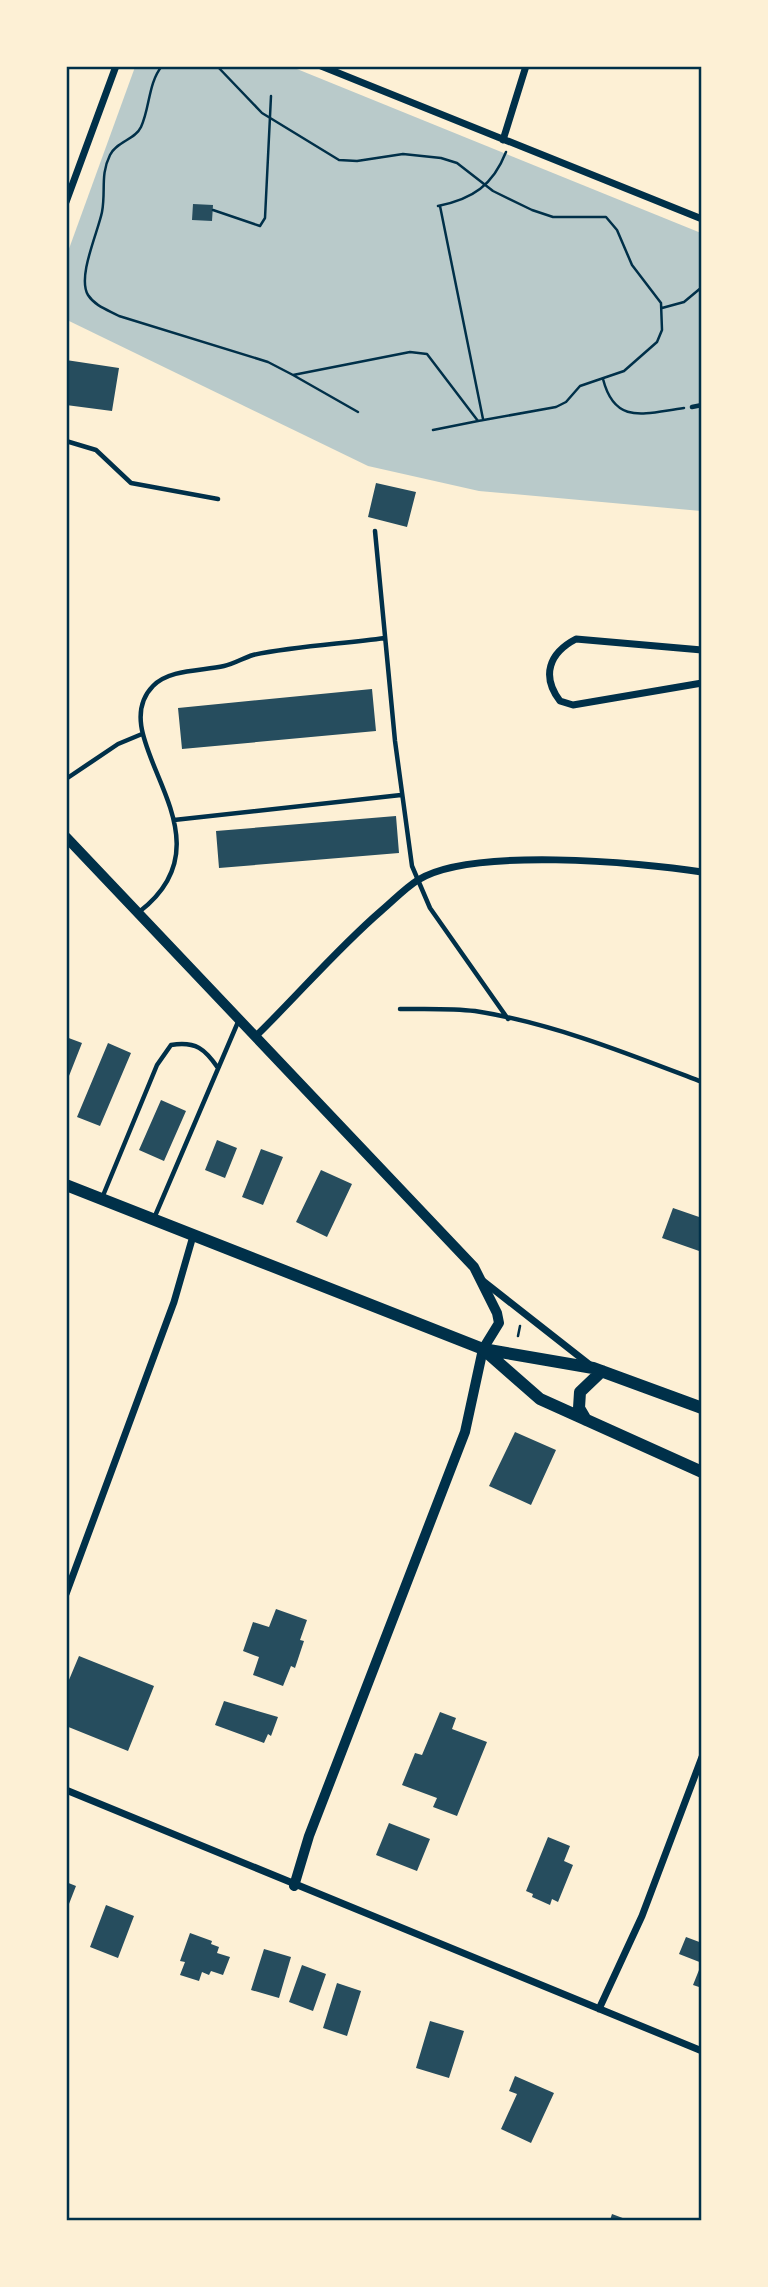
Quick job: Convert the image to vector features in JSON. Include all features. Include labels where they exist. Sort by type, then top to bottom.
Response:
[{"type":"main road","points":[[66,1185],[483,1349],[598,1369],[702,1408]]},
{"type":"main road","points":[[483,1349],[540,1399],[702,1472]]},
{"type":"main road","points":[[586,1420],[579,1408],[580,1392],[598,1369]]},
{"type":"street","points":[[66,202],[116,66]]},
{"type":"street","points":[[321,66],[702,219]]},
{"type":"street","points":[[507,141],[526,66]]},
{"type":"street","points":[[702,650],[576,639],[562,646],[552,659],[548,675],[553,692],[560,701],[573,705],[702,683]]},
{"type":"street","points":[[66,837],[257,1035],[474,1267],[483,1281],[499,1323],[483,1349],[465,1432],[309,1836],[294,1886]]},
{"type":"street","points":[[257,1035],[356,933],[416,881],[450,866],[510,861],[607,863],[702,872]]},
{"type":"street","points":[[66,1594],[174,1303],[193,1236]]},
{"type":"street","points":[[483,1281],[598,1369]]},
{"type":"street","points":[[599,2009],[642,1916],[702,1757]]},
{"type":"street","points":[[66,1790],[294,1886],[702,2051]]},
{"type":"lane","points":[[692,407],[702,405]]},
{"type":"lane","points":[[66,441],[96,450],[131,483],[218,499]]},
{"type":"lane","points":[[375,531],[401,795],[416,881],[430,908],[508,1019]]},
{"type":"lane","points":[[139,913],[156,899],[175,865],[179,852],[174,820],[142,734],[139,710],[152,686],[169,676],[227,666],[252,656],[385,638]]},
{"type":"lane","points":[[66,779],[118,744],[142,734]]},
{"type":"lane","points":[[174,820],[401,795]]},
{"type":"lane","points":[[400,1009],[475,1011],[631,1055],[702,1082]]},
{"type":"lane","points":[[153,1220],[240,1018]]},
{"type":"lane","points":[[102,1199],[157,1065],[172,1045],[185,1043],[204,1048],[218,1068]]},
{"type":"path","points":[[162,66],[138,132],[112,151],[104,169],[101,184],[105,199],[85,279],[87,294],[97,304],[119,316],[268,362],[358,412]]},
{"type":"path","points":[[217,66],[270,118],[289,127],[339,160],[357,161],[389,155],[441,158],[457,163],[487,185],[532,210],[553,216],[599,216],[612,220],[632,265],[662,308],[662,330],[657,342],[624,371],[580,386],[566,402],[556,407],[433,430]]},
{"type":"path","points":[[213,210],[260,226],[265,218],[271,96]]},
{"type":"path","points":[[481,420],[439,206],[472,196],[487,185],[501,164],[507,141]]},
{"type":"path","points":[[662,308],[684,302],[702,287]]},
{"type":"path","points":[[293,375],[410,352],[428,355],[481,420]]},
{"type":"path","points":[[603,379],[608,398],[624,412],[636,414],[692,407]]},
{"type":"path","points":[[518,1336],[520,1325]]},
{"type":"shaded area","points":[[135,67],[292,67],[701,233],[701,511],[479,491],[368,466],[67,320],[66,257]]},
{"type":"building","points":[[193,204],[213,205],[212,221],[192,220]]},
{"type":"building","points":[[66,360],[119,368],[112,411],[66,405]]},
{"type":"building","points":[[376,483],[416,492],[407,527],[368,517]]},
{"type":"building","points":[[372,689],[376,731],[182,749],[178,708]]},
{"type":"building","points":[[396,816],[399,853],[219,868],[216,831]]},
{"type":"building","points":[[66,1037],[82,1043],[67,1081],[66,1081]]},
{"type":"building","points":[[108,1043],[131,1053],[100,1126],[77,1117]]},
{"type":"building","points":[[161,1100],[186,1111],[164,1161],[139,1150]]},
{"type":"building","points":[[217,1140],[237,1148],[225,1178],[205,1170]]},
{"type":"building","points":[[261,1149],[283,1157],[263,1205],[242,1197]]},
{"type":"building","points":[[321,1170],[352,1184],[327,1237],[296,1222]]},
{"type":"building","points":[[673,1208],[702,1218],[702,1252],[662,1238]]},
{"type":"building","points":[[515,1432],[556,1450],[531,1505],[489,1486]]},
{"type":"building","points":[[276,1609],[307,1620],[300,1640],[304,1641],[295,1668],[291,1666],[283,1686],[253,1675],[259,1657],[243,1651],[253,1622],[269,1627]]},
{"type":"building","points":[[79,1656],[154,1686],[128,1751],[66,1726],[66,1687]]},
{"type":"building","points":[[224,1701],[278,1717],[271,1736],[268,1734],[264,1743],[215,1725]]},
{"type":"building","points":[[440,1712],[456,1718],[452,1729],[487,1742],[457,1816],[433,1807],[437,1798],[402,1785],[415,1753],[422,1755]]},
{"type":"building","points":[[389,1823],[430,1839],[417,1871],[376,1855]]},
{"type":"building","points":[[548,1837],[570,1846],[564,1861],[573,1865],[558,1902],[552,1899],[550,1905],[532,1897],[533,1894],[526,1891]]},
{"type":"building","points":[[66,1882],[76,1886],[67,1909],[66,1909]]},
{"type":"building","points":[[106,1905],[134,1916],[118,1958],[90,1947]]},
{"type":"building","points":[[190,1933],[212,1941],[211,1944],[219,1947],[217,1953],[230,1957],[223,1975],[211,1971],[209,1975],[202,1972],[199,1981],[180,1975],[185,1962],[180,1961]]},
{"type":"building","points":[[686,1937],[702,1943],[702,1963],[679,1954]]},
{"type":"building","points":[[264,1949],[291,1957],[279,1998],[251,1990]]},
{"type":"building","points":[[302,1965],[326,1974],[313,2011],[289,2002]]},
{"type":"building","points":[[702,1965],[702,1988],[693,1985]]},
{"type":"building","points":[[337,1983],[361,1991],[347,2036],[323,2028]]},
{"type":"building","points":[[430,2021],[464,2031],[449,2078],[416,2068]]},
{"type":"building","points":[[515,2076],[554,2093],[531,2143],[501,2129],[517,2094],[509,2091]]},
{"type":"building","points":[[612,2214],[628,2220],[610,2220]]}]
